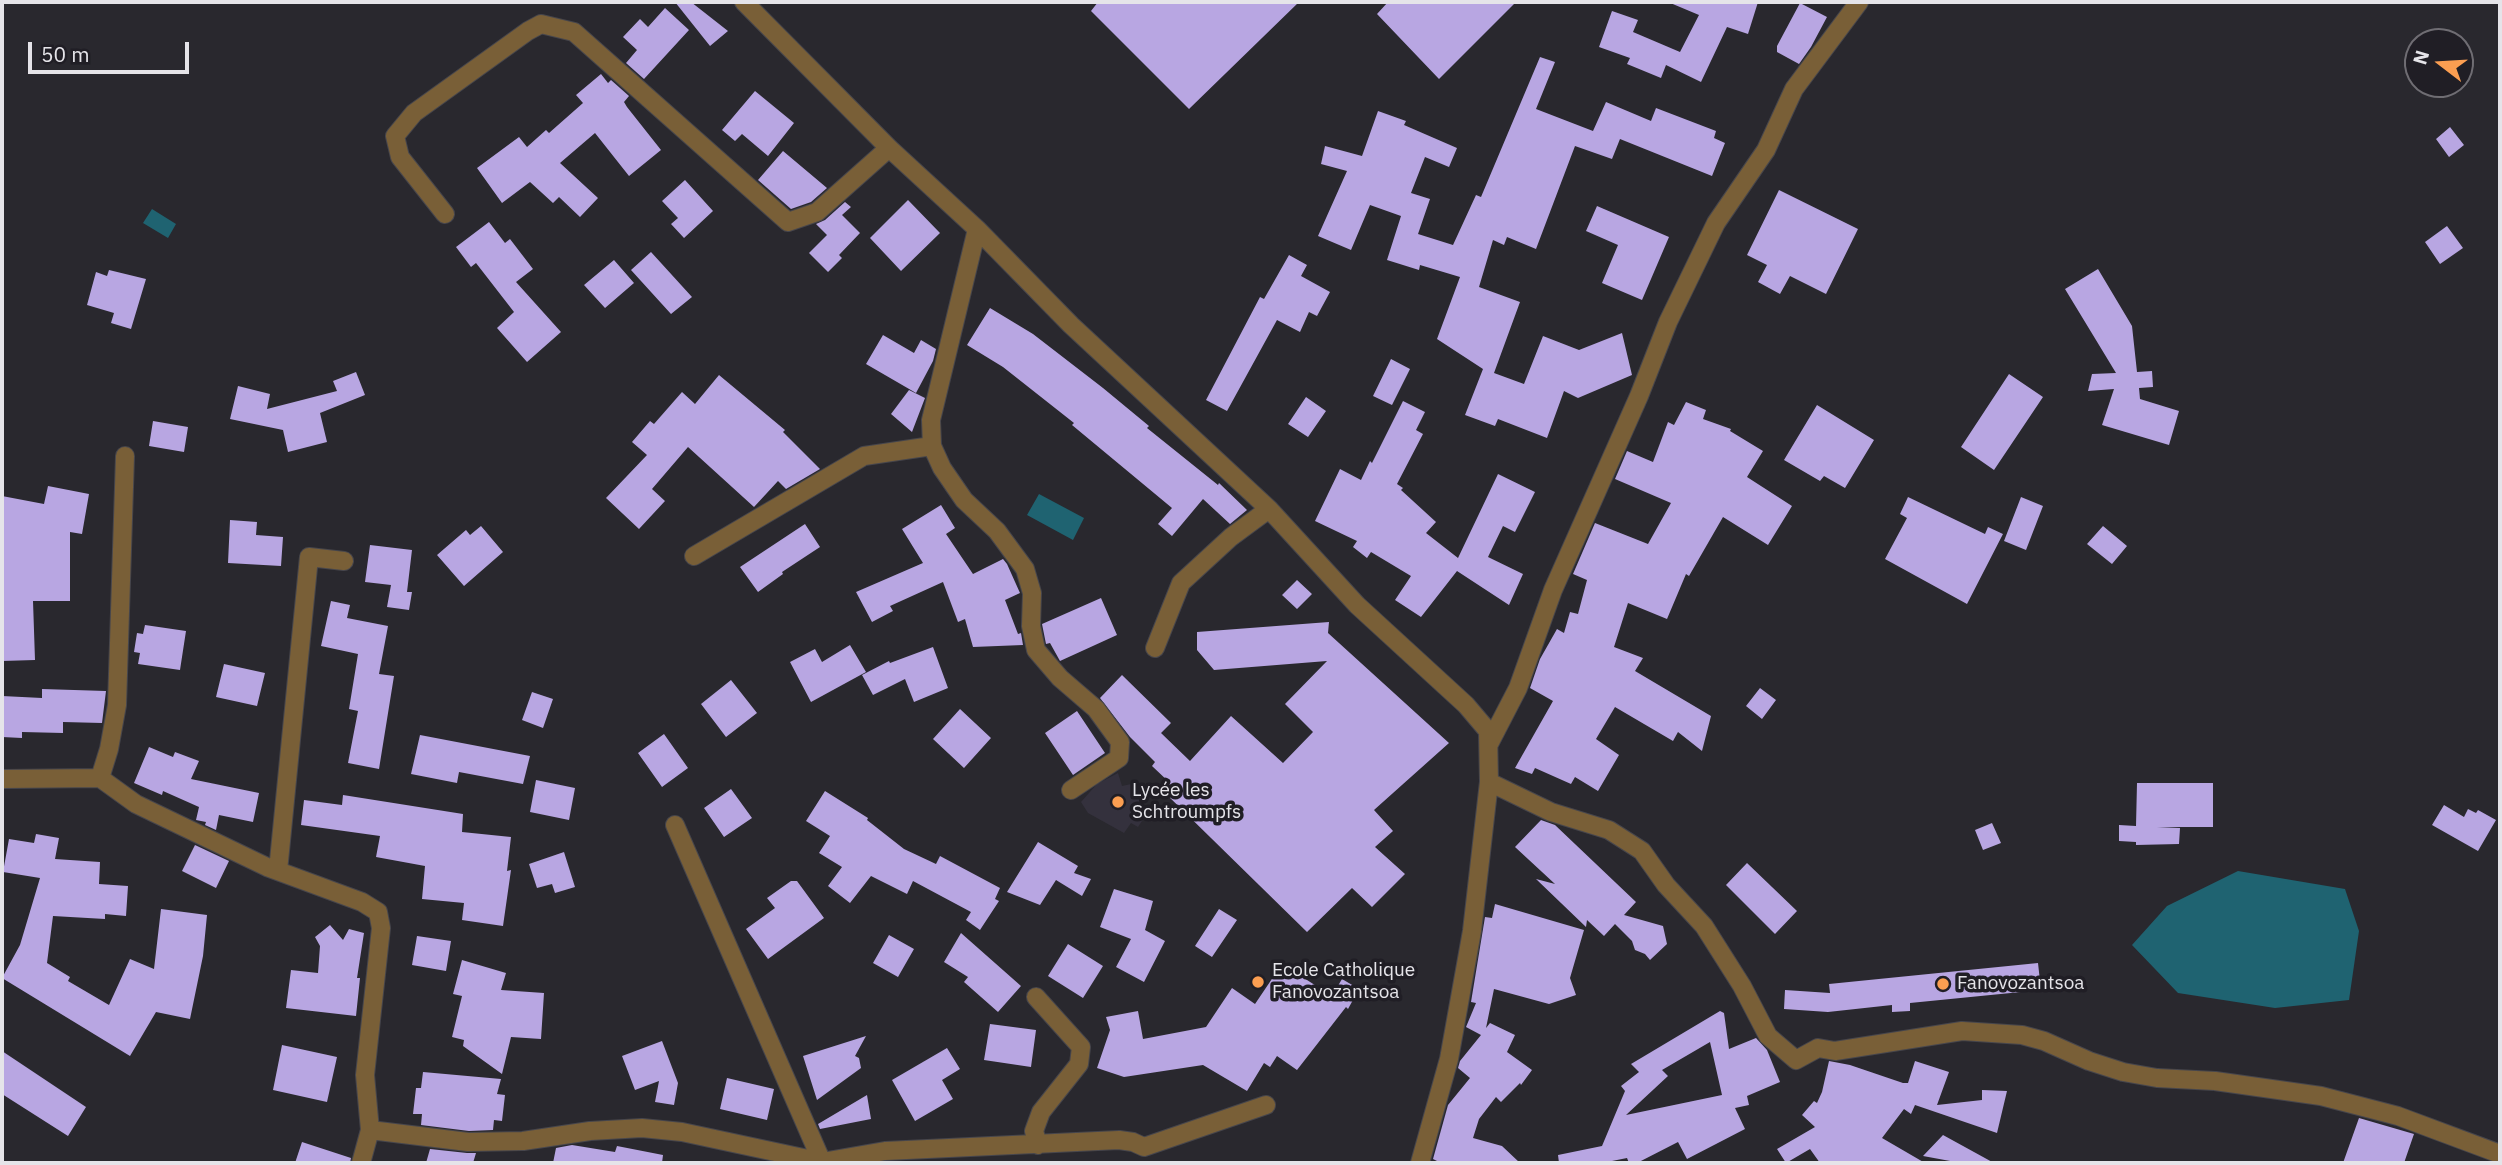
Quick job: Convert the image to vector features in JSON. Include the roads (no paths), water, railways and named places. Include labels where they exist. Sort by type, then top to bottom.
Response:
[{"type":"street","points":[[744,2],[889,148],[977,229],[1071,325],[1269,509],[1357,605],[1466,705],[1488,731],[1489,782],[1470,944],[1449,1059],[1420,1163]]},
{"type":"street","points":[[1489,744],[1518,688],[1553,590],[1639,396],[1668,322],[1710,236],[1766,150],[1794,89],[1859,2]]},
{"type":"street","points":[[445,214],[400,157],[396,136],[414,113],[541,24],[575,32],[788,222],[817,212],[889,148]]},
{"type":"street","points":[[977,229],[931,420],[932,446],[964,500],[997,531],[1025,569],[1032,593],[1031,626],[1036,650],[1060,678],[1096,709],[1119,741],[1118,758],[1071,790]]},
{"type":"street","points":[[694,556],[864,456],[932,446]]},
{"type":"street","points":[[100,778],[109,749],[117,705],[125,456]]},
{"type":"street","points":[[1154,648],[1181,583],[1231,537],[1269,509]]},
{"type":"street","points":[[278,872],[309,557],[344,561]]},
{"type":"street","points":[[2,779],[100,778],[136,804],[278,872],[362,902],[378,912],[381,928],[365,1076],[370,1130],[361,1163]]},
{"type":"street","points":[[1489,782],[1551,813],[1609,830],[1642,851],[1666,885],[1704,926],[1742,986],[1768,1036],[1797,1060],[1818,1048],[1835,1051],[1962,1031],[2022,1035],[2123,1072],[2157,1078],[2215,1081],[2320,1096],[2398,1116],[2500,1154]]},
{"type":"street","points":[[675,825],[822,1162]]},
{"type":"street","points":[[1036,997],[1082,1047],[1079,1065],[1041,1112],[1034,1131],[1038,1145]]},
{"type":"street","points":[[370,1130],[468,1142],[523,1141],[590,1131],[642,1128],[682,1132],[822,1162],[885,1150],[1119,1140],[1133,1142],[1143,1155],[1266,1105]]},
{"type":"water","points":[[152,209],[176,224],[168,238],[143,223]]},
{"type":"water","points":[[1039,494],[1084,518],[1073,540],[1027,515]]},
{"type":"water","points":[[2238,871],[2345,889],[2359,931],[2349,1000],[2275,1008],[2178,993],[2132,945],[2167,906]]},
{"type":"place","name":"Lycée les Schtroumpfs","points":[[1118,802]]},
{"type":"place","name":"Ecole Catholique Fanovozantsoa","points":[[1258,982]]},
{"type":"place","name":"Fanovozantsoa","points":[[1943,984]]}]
